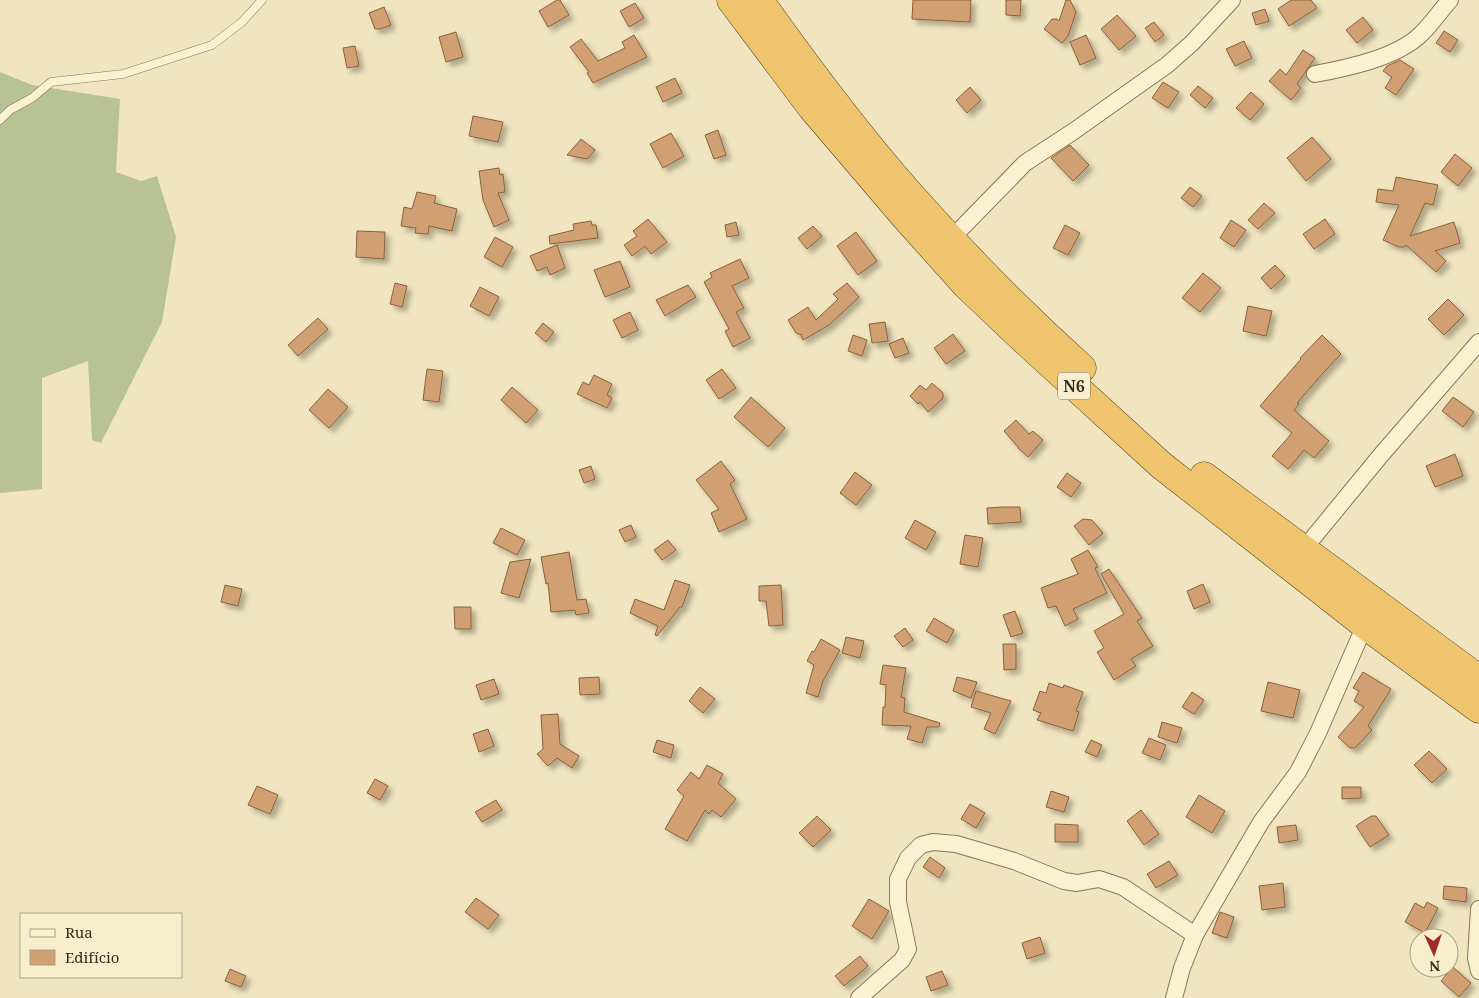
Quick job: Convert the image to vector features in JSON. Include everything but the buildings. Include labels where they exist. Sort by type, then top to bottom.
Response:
[{"type":"highway","name":"N6","points":[[731,0],[812,108],[927,243],[966,285],[1161,465],[1370,613],[1479,679]]},
{"type":"highway","name":"N6","points":[[759,0],[798,54],[907,191],[951,239],[1058,346],[1181,458],[1304,550],[1370,613],[1479,709]]},
{"type":"street","points":[[951,239],[1025,163],[1167,65],[1192,44],[1232,0]]},
{"type":"street","points":[[1315,74],[1381,57],[1406,44],[1419,36],[1450,0]]},
{"type":"street","points":[[1304,550],[1381,455],[1479,342]]},
{"type":"street","points":[[1174,998],[1182,968],[1195,935],[1261,822],[1298,772],[1318,733],[1370,613]]},
{"type":"street","points":[[859,998],[902,960],[908,949],[898,902],[898,879],[908,858],[921,845],[933,842],[956,844],[1006,858],[1064,881],[1077,882],[1099,878],[1123,887],[1195,935]]},
{"type":"street","points":[[1479,909],[1476,958],[1479,972]]},
{"type":"lane","points":[[0,120],[10,110],[32,98],[50,82],[124,74],[212,44],[242,22],[262,0]]},
{"type":"green space","points":[[0,72],[32,85],[120,99],[116,172],[141,181],[157,176],[176,237],[162,322],[101,443],[92,440],[88,361],[42,378],[42,489],[0,493]]}]
